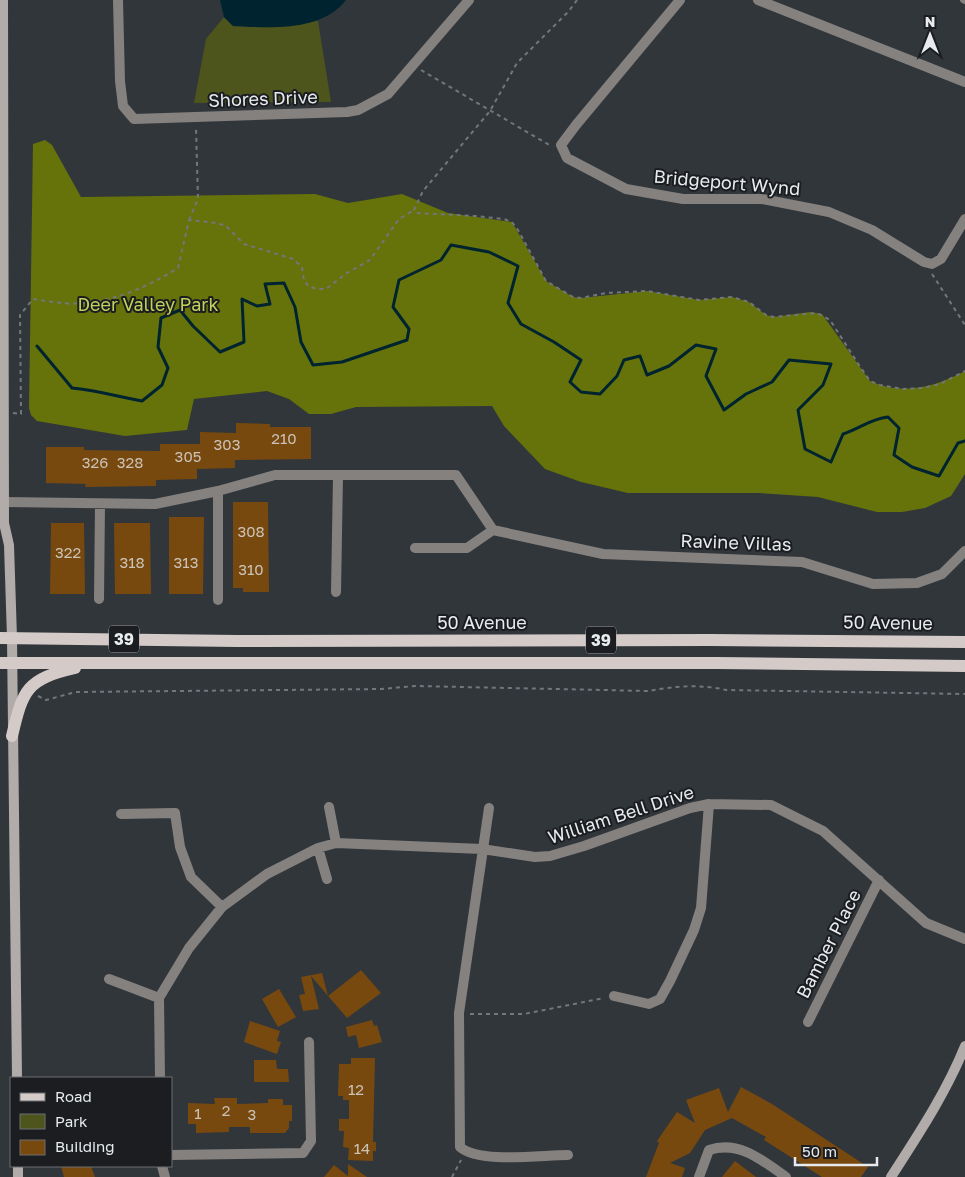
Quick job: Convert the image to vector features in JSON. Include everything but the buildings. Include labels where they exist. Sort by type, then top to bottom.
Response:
[{"type":"main road","points":[[3,0],[4,413],[2,428],[4,502],[2,527],[9,545],[6,663],[12,736],[17,902],[17,1077]]},
{"type":"main road","name":"50 Avenue","points":[[6,638],[237,641],[730,640],[965,642]]},
{"type":"main road","name":"39","points":[[6,663],[726,663],[965,666]]},
{"type":"main road","points":[[12,736],[20,701],[29,689],[45,676],[94,663]]},
{"type":"main road","points":[[891,1177],[935,1108],[965,1046]]},
{"type":"street","name":"Shores Drive","points":[[118,0],[120,81],[124,106],[134,119],[358,110],[388,94],[469,0]]},
{"type":"street","points":[[565,153],[562,145],[576,125],[680,0]]},
{"type":"street","points":[[758,0],[965,82]]},
{"type":"street","name":"Bridgeport Wynd","points":[[565,153],[567,158],[626,189],[682,199],[762,199],[829,212],[872,230],[924,262]]},
{"type":"street","points":[[924,262],[932,264],[942,259],[965,219]]},
{"type":"street","points":[[4,502],[155,504],[218,491],[274,475],[456,475],[493,530],[467,548],[415,548]]},
{"type":"street","points":[[336,592],[338,476]]},
{"type":"street","points":[[218,491],[218,600]]},
{"type":"street","points":[[99,599],[100,504]]},
{"type":"street","name":"Ravine Villas","points":[[493,530],[603,554],[802,562],[874,584],[917,582],[942,574],[965,551]]},
{"type":"street","points":[[614,996],[649,1004],[660,999],[670,981],[694,930],[701,908],[709,804]]},
{"type":"street","name":"William Bell Drive","points":[[159,998],[189,948],[222,908],[267,874],[318,848],[336,843],[482,850],[522,856],[550,856],[584,846],[674,812],[709,804],[771,805],[823,831],[926,923],[965,939]]},
{"type":"street","points":[[329,807],[336,843]]},
{"type":"street","points":[[489,808],[459,1013],[460,1147],[465,1151],[484,1156],[568,1155]]},
{"type":"street","points":[[121,814],[175,813],[180,847],[191,878],[222,908]]},
{"type":"street","points":[[318,848],[327,880]]},
{"type":"street","name":"Bamber Place","points":[[808,1022],[879,880]]},
{"type":"street","points":[[109,979],[159,998],[160,1077]]},
{"type":"street","points":[[172,1155],[303,1153],[311,1141],[309,1042]]},
{"type":"street","points":[[699,1177],[709,1150],[722,1146],[750,1151],[786,1177]]},
{"type":"path","points":[[189,220],[217,223],[226,226],[244,244],[293,259],[302,267],[304,280],[308,286],[326,289],[370,260],[399,219],[414,210],[423,191],[490,111],[517,63],[569,11],[577,0]]},
{"type":"path","points":[[413,65],[565,153]]},
{"type":"path","points":[[4,413],[21,414],[20,315],[33,299],[78,304],[119,297],[154,283],[178,268],[189,220],[198,199],[196,117]]},
{"type":"path","points":[[414,210],[420,214],[443,213],[504,219],[512,222],[546,281],[573,297],[581,298],[606,293],[647,291],[699,300],[732,297],[749,302],[766,315],[774,317],[817,312],[830,320],[870,381],[880,385],[904,389],[924,388],[940,384],[965,372]]},
{"type":"path","points":[[924,262],[965,325]]},
{"type":"path","points":[[29,689],[33,694],[46,700],[76,692],[382,689],[415,686],[649,691],[666,688],[715,688],[726,690],[965,694]]},
{"type":"path","points":[[459,1013],[524,1014],[614,996]]},
{"type":"path","points":[[452,1177],[465,1151]]},
{"type":"green space","points":[[224,17],[233,26],[264,27],[318,21],[331,102],[194,103],[206,39]]},
{"type":"green space","name":"Deer Valley Park","points":[[45,140],[52,145],[81,197],[315,194],[348,203],[402,194],[448,213],[512,222],[546,281],[573,297],[581,298],[647,291],[699,300],[732,297],[749,302],[766,315],[774,317],[810,312],[822,314],[870,381],[882,386],[907,389],[919,388],[954,377],[965,371],[965,474],[951,496],[925,508],[902,512],[877,512],[818,497],[760,493],[628,493],[581,482],[545,469],[504,426],[492,406],[356,407],[331,414],[309,414],[289,399],[267,391],[194,399],[187,430],[125,436],[37,421],[31,415],[29,408],[33,144]]},
{"type":"water","points":[[220,0],[346,0],[323,18],[309,23],[294,26],[263,27],[233,26],[224,17]]},
{"type":"waterway","points":[[37,346],[72,388],[142,401],[162,385],[168,368],[158,347],[161,318],[180,310],[193,326],[220,352],[244,342],[242,299],[257,306],[270,304],[265,284],[284,283],[295,307],[301,342],[313,365],[342,362],[407,340],[409,329],[393,307],[399,280],[441,260],[451,245],[489,252],[518,266],[508,303],[521,324],[554,342],[581,360],[570,382],[581,392],[600,394],[617,376],[624,360],[640,356],[647,375],[669,366],[696,345],[716,349],[706,376],[724,410],[746,394],[772,382],[789,360],[831,364],[823,385],[798,410],[805,449],[831,462],[843,434],[888,417],[899,428],[894,455],[912,467],[939,476],[958,443],[965,441]]}]
